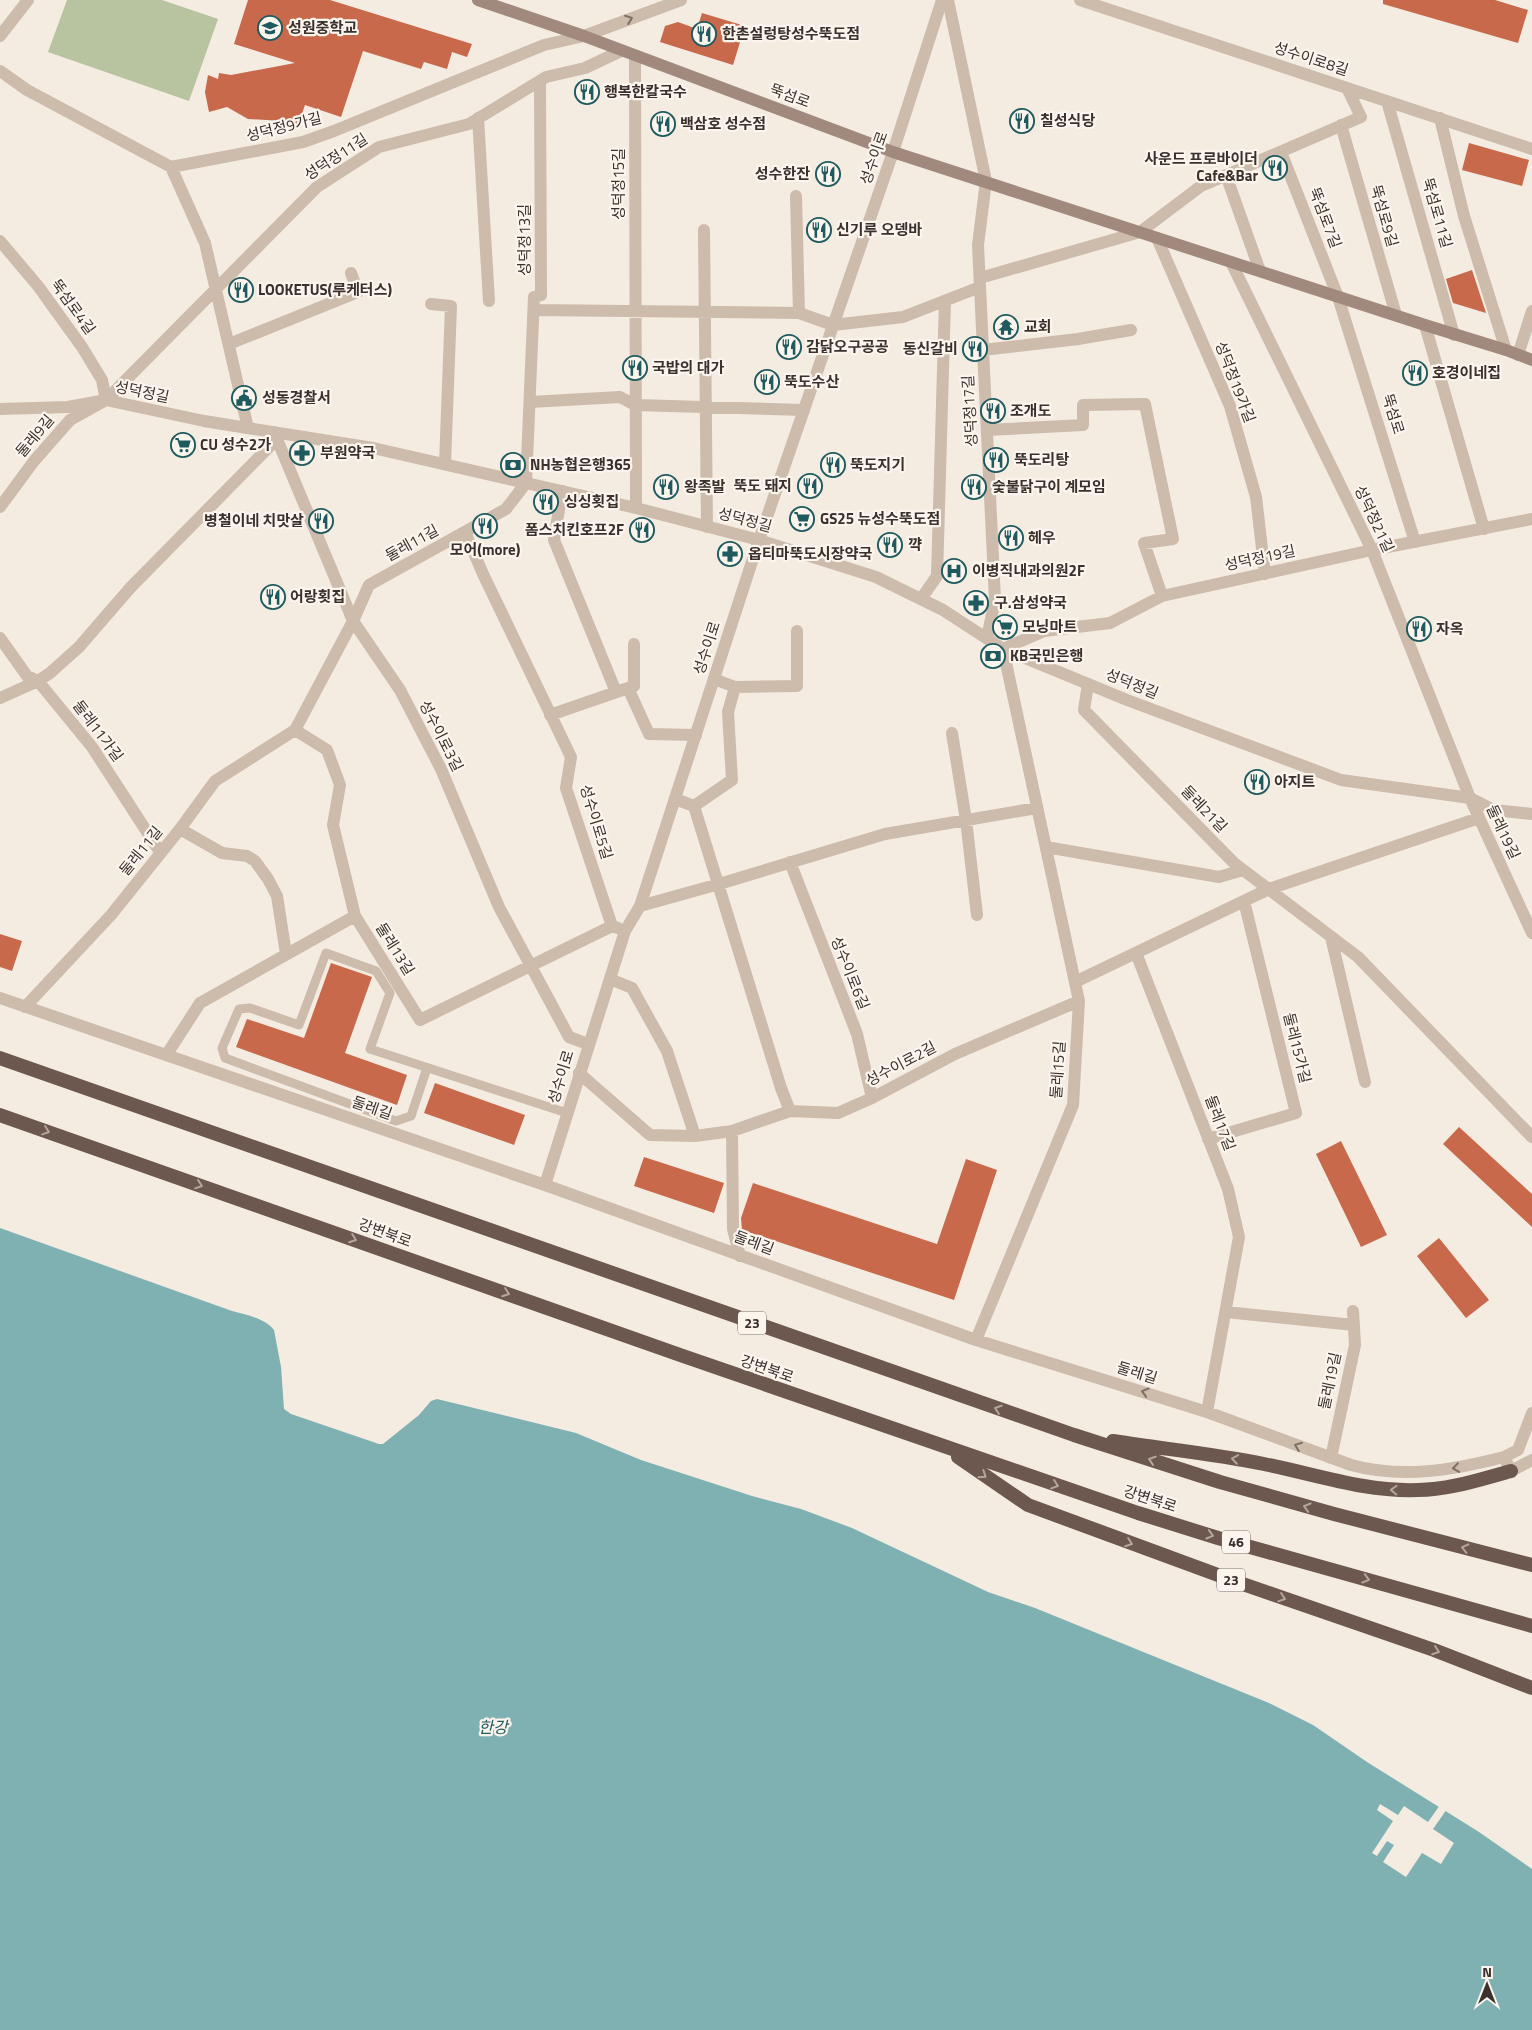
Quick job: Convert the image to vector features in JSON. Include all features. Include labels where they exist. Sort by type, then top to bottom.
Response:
[{"type":"highway","name":"23","points":[[0,1058],[1074,1435],[1220,1482],[1334,1514],[1532,1564]]},
{"type":"highway","name":"강변북로","points":[[0,1115],[943,1447],[1138,1513],[1218,1538],[1532,1626]]},
{"type":"highway","points":[[1074,1435],[1264,1464],[1337,1482],[1382,1489],[1419,1490],[1451,1486],[1511,1471]]},
{"type":"highway","name":"23","points":[[943,1447],[1028,1506],[1237,1582],[1434,1650],[1532,1688]]},
{"type":"main road","name":"뚝섬로","points":[[478,0],[584,36],[893,152],[1532,360]]},
{"type":"street","points":[[0,36],[27,0]]},
{"type":"street","points":[[584,36],[681,0]]},
{"type":"street","name":"성수이로","points":[[545,1186],[625,931],[640,906],[759,540],[893,152],[942,0]]},
{"type":"street","points":[[948,0],[986,181]]},
{"type":"street","name":"성수이로8길","points":[[1080,0],[1532,149]]},
{"type":"street","name":"성덕정9가길","points":[[171,167],[303,142],[544,45],[584,36]]},
{"type":"street","name":"성덕정11길","points":[[106,400],[317,187],[379,147],[469,124],[546,78],[585,68],[621,50]]},
{"type":"street","name":"성덕정15길","points":[[635,56],[636,508]]},
{"type":"street","points":[[0,71],[27,90],[171,167],[206,243],[248,428]]},
{"type":"street","name":"성덕정13길","points":[[526,483],[534,297],[541,295],[540,81]]},
{"type":"street","points":[[534,310],[799,313],[833,325],[903,317],[945,300],[980,282],[1140,232],[1201,186],[1361,117],[1347,88]]},
{"type":"street","name":"뚝섬로11길","points":[[1387,101],[1454,335]]},
{"type":"street","points":[[478,118],[489,301]]},
{"type":"street","points":[[1440,118],[1464,216],[1512,352]]},
{"type":"street","name":"뚝섬로9길","points":[[1342,125],[1396,316]]},
{"type":"street","name":"뚝섬로7길","points":[[1281,152],[1338,297]]},
{"type":"street","points":[[1226,175],[1260,271]]},
{"type":"street","name":"성덕정17길","points":[[986,181],[978,244],[995,600],[987,638]]},
{"type":"street","points":[[796,196],[799,313]]},
{"type":"street","points":[[704,230],[705,407]]},
{"type":"street","name":"성덕정19가길","points":[[1157,238],[1230,406],[1256,497],[1265,574]]},
{"type":"street","name":"뚝섬로4길","points":[[0,241],[38,286],[82,347],[102,380],[106,400]]},
{"type":"street","name":"성덕정21길","points":[[1231,262],[1372,550],[1470,798]]},
{"type":"street","points":[[229,344],[358,292],[351,273]]},
{"type":"street","name":"뚝섬로","points":[[1338,297],[1415,542]]},
{"type":"street","points":[[921,599],[937,576],[945,300]]},
{"type":"street","points":[[431,304],[451,306],[445,464]]},
{"type":"street","points":[[1512,352],[1532,311]]},
{"type":"street","points":[[1425,325],[1484,529]]},
{"type":"street","points":[[983,350],[1078,339],[1131,330]]},
{"type":"street","points":[[530,402],[620,397],[635,405],[804,410]]},
{"type":"street","name":"성덕정길","points":[[0,410],[68,407],[106,400],[276,435],[373,448],[707,526],[759,540],[876,577],[943,610],[1003,649],[1088,684],[1341,780],[1470,798],[1494,810],[1532,814]]},
{"type":"street","name":"둘레9길","points":[[0,507],[34,461],[70,420],[106,400]]},
{"type":"street","points":[[987,430],[1083,425],[1082,405],[1145,404],[1173,539],[1144,543],[1162,596]]},
{"type":"street","name":"성덕정길","points":[[705,407],[707,526]]},
{"type":"street","points":[[0,698],[38,681],[50,673],[79,647],[131,587],[276,435]]},
{"type":"street","name":"성수이로3길","points":[[276,435],[353,621],[400,690],[441,769],[499,907],[569,1037],[588,1044]]},
{"type":"street","name":"둘레11길","points":[[24,1007],[111,914],[216,781],[295,730],[353,621],[369,585],[506,510],[526,483]]},
{"type":"street","points":[[562,491],[554,540],[622,690],[649,734],[696,735]]},
{"type":"street","name":"성덕정19길","points":[[1003,649],[1044,631],[1110,623],[1162,596],[1372,550],[1532,519]]},
{"type":"street","name":"성수이로5길","points":[[465,532],[482,574],[571,757],[566,788],[612,926]]},
{"type":"street","points":[[714,679],[735,687],[797,686],[797,631]]},
{"type":"street","name":"둘레11가길","points":[[0,638],[27,676],[38,681],[92,748],[160,852]]},
{"type":"street","points":[[550,715],[634,686],[634,644]]},
{"type":"street","name":"둘레15길","points":[[976,1340],[1072,1105],[1079,1001],[1003,649]]},
{"type":"street","name":"둘레21길","points":[[1088,684],[1084,710],[1234,863],[1358,957],[1532,1137]]},
{"type":"street","points":[[694,806],[732,780],[728,712],[735,687]]},
{"type":"street","points":[[295,730],[327,750],[340,785],[333,825],[355,916]]},
{"type":"street","points":[[952,733],[966,820],[977,915]]},
{"type":"street","name":"둘레19길","points":[[1470,798],[1532,933]]},
{"type":"street","points":[[675,799],[694,806]]},
{"type":"street","points":[[694,806],[790,1111]]},
{"type":"street","points":[[640,906],[885,834],[1037,808]]},
{"type":"street","points":[[1075,982],[1269,889],[1479,818]]},
{"type":"street","points":[[180,829],[222,852],[247,856],[255,861],[268,879],[276,896],[286,954]]},
{"type":"street","points":[[1046,848],[1219,877],[1244,870]]},
{"type":"street","name":"성수이로6길","points":[[790,862],[857,1034],[872,1098]]},
{"type":"street","name":"둘레15가길","points":[[1208,1139],[1296,1113],[1244,901]]},
{"type":"street","name":"둘레13길","points":[[167,1054],[200,1003],[355,916],[420,1020],[612,926]]},
{"type":"street","points":[[612,926],[625,931]]},
{"type":"street","points":[[1331,937],[1365,1082]]},
{"type":"street","name":"둘레17길","points":[[1136,952],[1228,1189],[1239,1237],[1208,1412]]},
{"type":"street","points":[[610,979],[632,988],[667,1051],[695,1136]]},
{"type":"street","name":"둘레길","points":[[0,998],[167,1054],[545,1186],[976,1340],[1208,1412],[1330,1458],[1374,1471],[1426,1473],[1466,1467],[1504,1457]]},
{"type":"street","name":"성수이로2길","points":[[579,1074],[650,1135],[695,1136],[732,1131],[790,1111],[838,1113],[872,1098],[955,1054],[1079,1001]]},
{"type":"street","points":[[732,1131],[733,1229],[740,1256]]},
{"type":"street","name":"둘레19길","points":[[1330,1458],[1355,1345],[1353,1311]]},
{"type":"street","points":[[1226,1312],[1354,1325]]},
{"type":"street","points":[[1532,1413],[1518,1450],[1504,1457],[1511,1471],[1532,1460]]},
{"type":"lane","points":[[427,1068],[411,1116],[396,1121],[224,1058],[222,1048],[239,1009],[250,1008],[299,1025],[326,953],[376,970],[390,993],[370,1049],[567,1113]]},
{"type":"green space","points":[[67,0],[162,0],[218,19],[189,101],[48,52]]},
{"type":"water","name":"한강","points":[[0,1228],[266,1323],[274,1330],[281,1367],[284,1409],[291,1414],[383,1444],[419,1415],[431,1401],[437,1399],[576,1433],[641,1460],[752,1496],[801,1509],[852,1528],[988,1592],[1035,1608],[1269,1703],[1313,1725],[1367,1762],[1479,1832],[1532,1869],[1532,2030],[0,2030]]},
{"type":"pier","points":[[1380,1804],[1398,1815],[1404,1806],[1428,1822],[1440,1805],[1447,1809],[1433,1829],[1454,1843],[1441,1864],[1422,1853],[1406,1877],[1383,1862],[1394,1845],[1387,1841],[1377,1856],[1372,1853],[1393,1821],[1377,1810]]},
{"type":"building","points":[[248,0],[330,0],[472,44],[467,57],[452,52],[447,69],[424,62],[421,69],[363,51],[341,117],[305,105],[298,125],[283,121],[248,119],[227,107],[209,112],[205,92],[208,75],[218,79],[219,73],[231,75],[295,63],[234,44]]},
{"type":"building","points":[[1383,0],[1495,0],[1528,10],[1518,43],[1383,4]]},
{"type":"building","points":[[702,13],[745,26],[733,65],[660,42],[665,26],[678,22],[697,29]]},
{"type":"building","points":[[1469,143],[1529,160],[1522,186],[1462,170]]},
{"type":"building","points":[[1472,270],[1486,313],[1453,303],[1446,279]]},
{"type":"building","points":[[0,934],[22,941],[12,971],[0,967]]},
{"type":"building","points":[[331,963],[372,977],[345,1053],[407,1075],[397,1105],[236,1047],[247,1019],[304,1038]]},
{"type":"building","points":[[435,1083],[525,1115],[514,1145],[424,1113]]},
{"type":"building","points":[[1459,1127],[1532,1194],[1532,1227],[1443,1144]]},
{"type":"building","points":[[1341,1141],[1387,1235],[1361,1247],[1316,1154]]},
{"type":"building","points":[[644,1157],[724,1183],[714,1213],[634,1186]]},
{"type":"building","points":[[966,1159],[997,1170],[954,1300],[742,1230],[741,1218],[753,1183],[937,1244]]},
{"type":"building","points":[[1439,1238],[1489,1300],[1466,1318],[1417,1256]]},
{"type":"place","name":"성원중학교","points":[[270,28]]},
{"type":"place","name":"한촌설렁탕성수뚝도점","points":[[704,34]]},
{"type":"place","name":"행복한칼국수","points":[[587,92]]},
{"type":"place","name":"칠성식당","points":[[1022,121]]},
{"type":"place","name":"백삼호 성수점","points":[[663,124]]},
{"type":"place","name":"사운드 프로바이더 Cafe&Bar","points":[[1275,168]]},
{"type":"place","name":"성수한잔","points":[[828,174]]},
{"type":"place","name":"신기루 오뎅바","points":[[819,230]]},
{"type":"place","name":"LOOKETUS(루케터스)","points":[[241,290]]},
{"type":"place","name":"교회","points":[[1006,327]]},
{"type":"place","name":"감닭오구공공","points":[[789,347]]},
{"type":"place","name":"동신갈비","points":[[975,349]]},
{"type":"place","name":"국밥의 대가","points":[[635,368]]},
{"type":"place","name":"호경이네집","points":[[1415,373]]},
{"type":"place","name":"뚝도수산","points":[[767,382]]},
{"type":"place","name":"성동경찰서","points":[[244,398]]},
{"type":"place","name":"조개도","points":[[993,411]]},
{"type":"place","name":"CU 성수2가","points":[[183,445]]},
{"type":"place","name":"부원약국","points":[[302,453]]},
{"type":"place","name":"뚝도리탕","points":[[996,460]]},
{"type":"place","name":"NH농협은행365","points":[[513,465]]},
{"type":"place","name":"뚝도지기","points":[[833,465]]},
{"type":"place","name":"뚝도 돼지","points":[[810,486]]},
{"type":"place","name":"왕족발","points":[[666,487]]},
{"type":"place","name":"숯불닭구이 계모임","points":[[974,487]]},
{"type":"place","name":"싱싱횟집","points":[[546,502]]},
{"type":"place","name":"GS25 뉴성수뚝도점","points":[[802,519]]},
{"type":"place","name":"병철이네 치맛살","points":[[321,521]]},
{"type":"place","name":"모어(more)","points":[[485,526]]},
{"type":"place","name":"폼스치킨호프2F","points":[[642,530]]},
{"type":"place","name":"헤우","points":[[1011,538]]},
{"type":"place","name":"꺅","points":[[890,545]]},
{"type":"place","name":"옵티마뚝도시장약국","points":[[730,554]]},
{"type":"place","name":"이병직내과의원2F","points":[[954,571]]},
{"type":"place","name":"어랑횟집","points":[[273,597]]},
{"type":"place","name":"구.삼성약국","points":[[976,603]]},
{"type":"place","name":"모닝마트","points":[[1005,627]]},
{"type":"place","name":"자옥","points":[[1419,629]]},
{"type":"place","name":"KB국민은행","points":[[993,656]]},
{"type":"place","name":"아지트","points":[[1257,782]]}]
